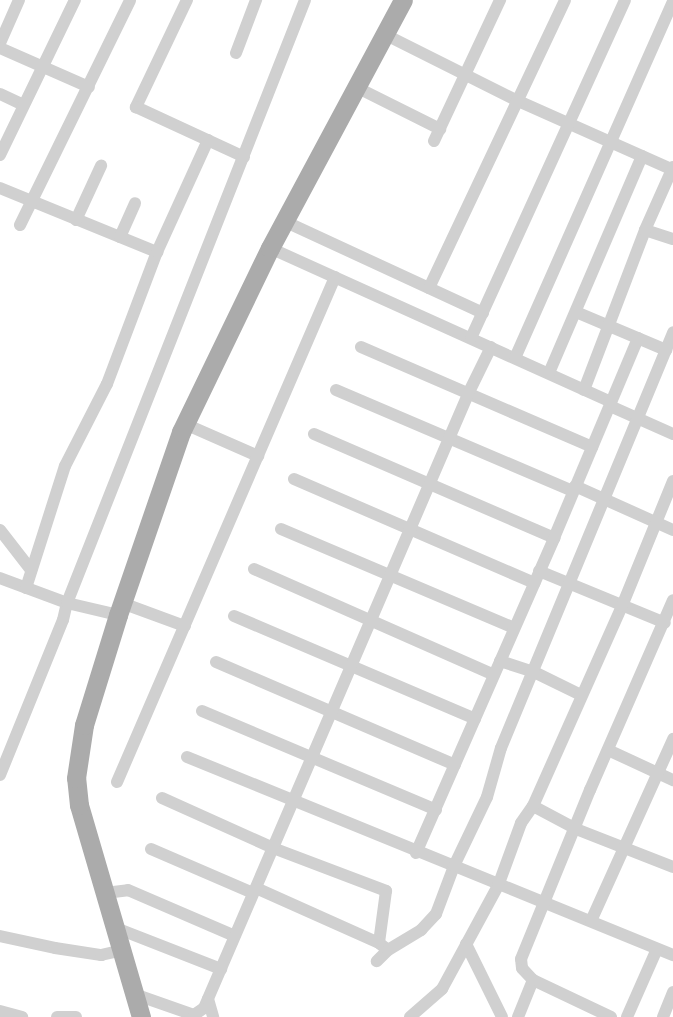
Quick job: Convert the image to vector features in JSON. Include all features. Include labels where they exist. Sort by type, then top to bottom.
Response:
[{"type":"main road","points":[[141,1017],[79,805],[76,778],[84,725],[120,609],[185,424],[270,248],[286,222],[358,88],[403,0]]},
{"type":"street","points":[[0,42],[19,0]]},
{"type":"street","points":[[2,147],[44,66],[75,0]]},
{"type":"street","points":[[20,225],[89,87],[130,0]]},
{"type":"street","points":[[187,0],[136,107],[244,157]]},
{"type":"street","points":[[236,53],[256,0]]},
{"type":"street","points":[[0,774],[63,620],[67,603],[306,0]]},
{"type":"street","points":[[434,141],[500,0]]},
{"type":"street","points":[[429,288],[516,100],[565,0]]},
{"type":"street","points":[[471,338],[625,0]]},
{"type":"street","points":[[515,358],[609,141],[673,1]]},
{"type":"street","points":[[386,35],[516,100],[642,156],[673,168],[645,230],[584,390]]},
{"type":"street","points":[[0,48],[89,87]]},
{"type":"street","points":[[358,88],[440,129]]},
{"type":"street","points":[[0,94],[24,105]]},
{"type":"street","points":[[26,588],[65,466],[107,384],[157,252],[208,140]]},
{"type":"street","points":[[549,373],[642,156]]},
{"type":"street","points":[[76,220],[101,166]]},
{"type":"street","points":[[0,188],[157,252]]},
{"type":"street","points":[[120,237],[135,203]]},
{"type":"street","points":[[286,222],[483,313]]},
{"type":"street","points":[[645,230],[673,239]]},
{"type":"street","points":[[270,248],[549,373],[637,418],[673,434]]},
{"type":"street","points":[[118,782],[335,277]]},
{"type":"street","points":[[576,312],[666,350]]},
{"type":"street","points":[[151,849],[254,891],[383,947],[422,930],[436,914],[454,866],[487,797],[501,748],[534,672],[568,583],[673,332]]},
{"type":"street","points":[[416,852],[436,810],[554,538],[638,338]]},
{"type":"street","points":[[361,347],[469,392],[592,447]]},
{"type":"street","points":[[134,994],[194,1016],[204,1008],[449,438],[491,347]]},
{"type":"street","points":[[336,390],[449,438],[574,489],[603,499],[673,530]]},
{"type":"street","points":[[185,424],[258,456]]},
{"type":"street","points":[[314,434],[554,538]]},
{"type":"street","points":[[294,479],[534,583]]},
{"type":"street","points":[[410,1017],[442,989],[498,886],[521,823],[533,806],[581,695],[622,606],[673,481]]},
{"type":"street","points":[[0,530],[31,570]]},
{"type":"street","points":[[281,530],[514,628]]},
{"type":"street","points":[[254,569],[494,675]]},
{"type":"street","points":[[539,571],[665,623]]},
{"type":"street","points":[[0,578],[67,603],[120,609],[185,626]]},
{"type":"street","points":[[611,1017],[534,980],[522,968],[521,960],[608,750],[665,623],[673,601]]},
{"type":"street","points":[[234,616],[475,719]]},
{"type":"street","points":[[500,661],[534,672],[581,695]]},
{"type":"street","points":[[216,662],[455,765]]},
{"type":"street","points":[[202,711],[436,810]]},
{"type":"street","points":[[591,921],[673,739]]},
{"type":"street","points":[[608,750],[673,780]]},
{"type":"street","points":[[187,757],[292,802],[454,866],[498,886],[544,902],[673,955]]},
{"type":"street","points":[[162,798],[273,848],[386,891],[383,947],[377,961]]},
{"type":"street","points":[[533,806],[576,829],[673,867]]},
{"type":"street","points":[[105,893],[128,890],[235,936]]},
{"type":"street","points":[[116,928],[221,969]]},
{"type":"street","points":[[0,936],[55,948],[101,955],[122,950]]},
{"type":"street","points":[[466,944],[502,1017]]},
{"type":"street","points":[[627,1017],[657,949]]},
{"type":"street","points":[[518,1017],[534,980]]},
{"type":"street","points":[[663,1017],[673,992]]},
{"type":"street","points":[[208,999],[213,1017]]},
{"type":"street","points":[[0,1010],[22,1017]]},
{"type":"street","points":[[57,1017],[76,1017]]}]
